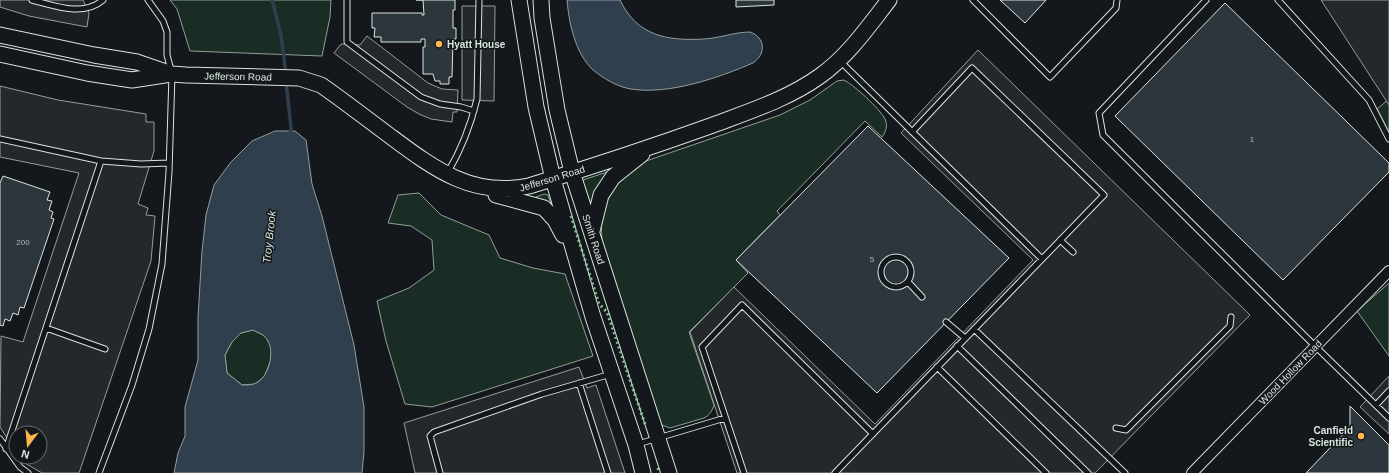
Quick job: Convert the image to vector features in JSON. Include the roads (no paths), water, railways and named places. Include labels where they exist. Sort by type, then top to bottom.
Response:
[{"type":"street","points":[[519,0],[536,107],[553,179],[612,374],[636,445],[643,473]]},
{"type":"street","name":"Smith Road","points":[[541,0],[542,18],[557,110],[572,172],[669,473]]},
{"type":"street","name":"Jefferson Road","points":[[0,54],[87,73],[132,80],[172,74],[299,78],[321,85],[424,161],[447,175],[483,187],[513,190],[553,179],[650,148],[781,100],[822,76],[840,60],[856,43],[889,0]]},
{"type":"street","name":"Jefferson Road","points":[[0,35],[86,54],[137,62],[172,74]]},
{"type":"street","points":[[592,232],[601,195],[613,177],[650,148]]},
{"type":"street","points":[[462,181],[476,189],[544,208],[555,220],[576,258]]},
{"type":"street","name":"Wood Hollow Road","points":[[1192,473],[1389,271]]},
{"type":"lane","points":[[32,0],[71,9],[87,9],[103,0]]},
{"type":"lane","points":[[99,473],[132,385],[149,328],[162,264],[169,163],[172,74],[167,55],[167,32],[163,21],[148,0]]},
{"type":"lane","points":[[347,0],[347,42],[422,97],[440,104],[461,107],[474,111]]},
{"type":"lane","points":[[973,0],[1050,77],[1116,8],[1117,0]]},
{"type":"lane","points":[[1206,0],[1099,113],[1103,135],[1389,418]]},
{"type":"lane","points":[[1278,0],[1369,100],[1389,139]]},
{"type":"lane","points":[[447,175],[457,156],[477,99],[478,1]]},
{"type":"lane","points":[[840,60],[1042,259]]},
{"type":"lane","points":[[835,473],[1104,195],[972,68],[912,132]]},
{"type":"lane","points":[[0,139],[101,161],[141,164],[169,163]]},
{"type":"lane","points":[[6,449],[101,161]]},
{"type":"lane","points":[[1060,240],[1073,252]]},
{"type":"lane","points":[[896,256],[906,260],[909,263],[912,273],[908,282],[899,287],[889,285],[882,278],[881,273],[883,263],[887,259],[896,256]]},
{"type":"lane","points":[[908,282],[922,297]]},
{"type":"lane","points":[[744,473],[702,347],[742,305],[873,434]]},
{"type":"lane","points":[[1116,428],[1126,430],[1230,326],[1231,317]]},
{"type":"lane","points":[[946,322],[965,338]]},
{"type":"lane","points":[[46,328],[105,349]]},
{"type":"lane","points":[[974,329],[1125,473]]},
{"type":"lane","points":[[957,346],[1088,473]]},
{"type":"lane","points":[[937,367],[1046,473]]},
{"type":"lane","points":[[440,473],[430,436],[434,432],[579,383],[585,383],[612,374]]},
{"type":"lane","points":[[579,383],[608,473]]},
{"type":"lane","points":[[1376,405],[1389,391]]},
{"type":"lane","points":[[636,445],[726,418]]},
{"type":"lane","points":[[0,440],[20,467],[28,473]]},
{"type":"water","points":[[567,0],[620,0],[635,22],[654,34],[666,37],[678,39],[704,39],[750,32],[759,38],[762,51],[753,63],[693,84],[661,90],[626,88],[611,82],[593,70],[587,63],[577,46],[571,28]]},
{"type":"water","points":[[275,131],[295,131],[306,140],[312,184],[322,216],[354,345],[364,407],[364,452],[362,473],[174,473],[178,453],[185,436],[185,407],[198,360],[198,317],[206,215],[214,185],[231,162],[252,141]],"holes":[[[253,330],[263,335],[268,341],[271,354],[270,362],[268,369],[260,381],[253,384],[242,385],[227,373],[225,355],[232,342],[241,333]]]},
{"type":"waterway","name":"Troy Brook","points":[[272,0],[281,35],[286,75]]},
{"type":"waterway","name":"Troy Brook","points":[[286,81],[291,128],[290,134]]},
{"type":"place","name":"Hyatt House","points":[[439,44]]},
{"type":"place","name":"Canfield Scientific","points":[[1361,436]]}]
